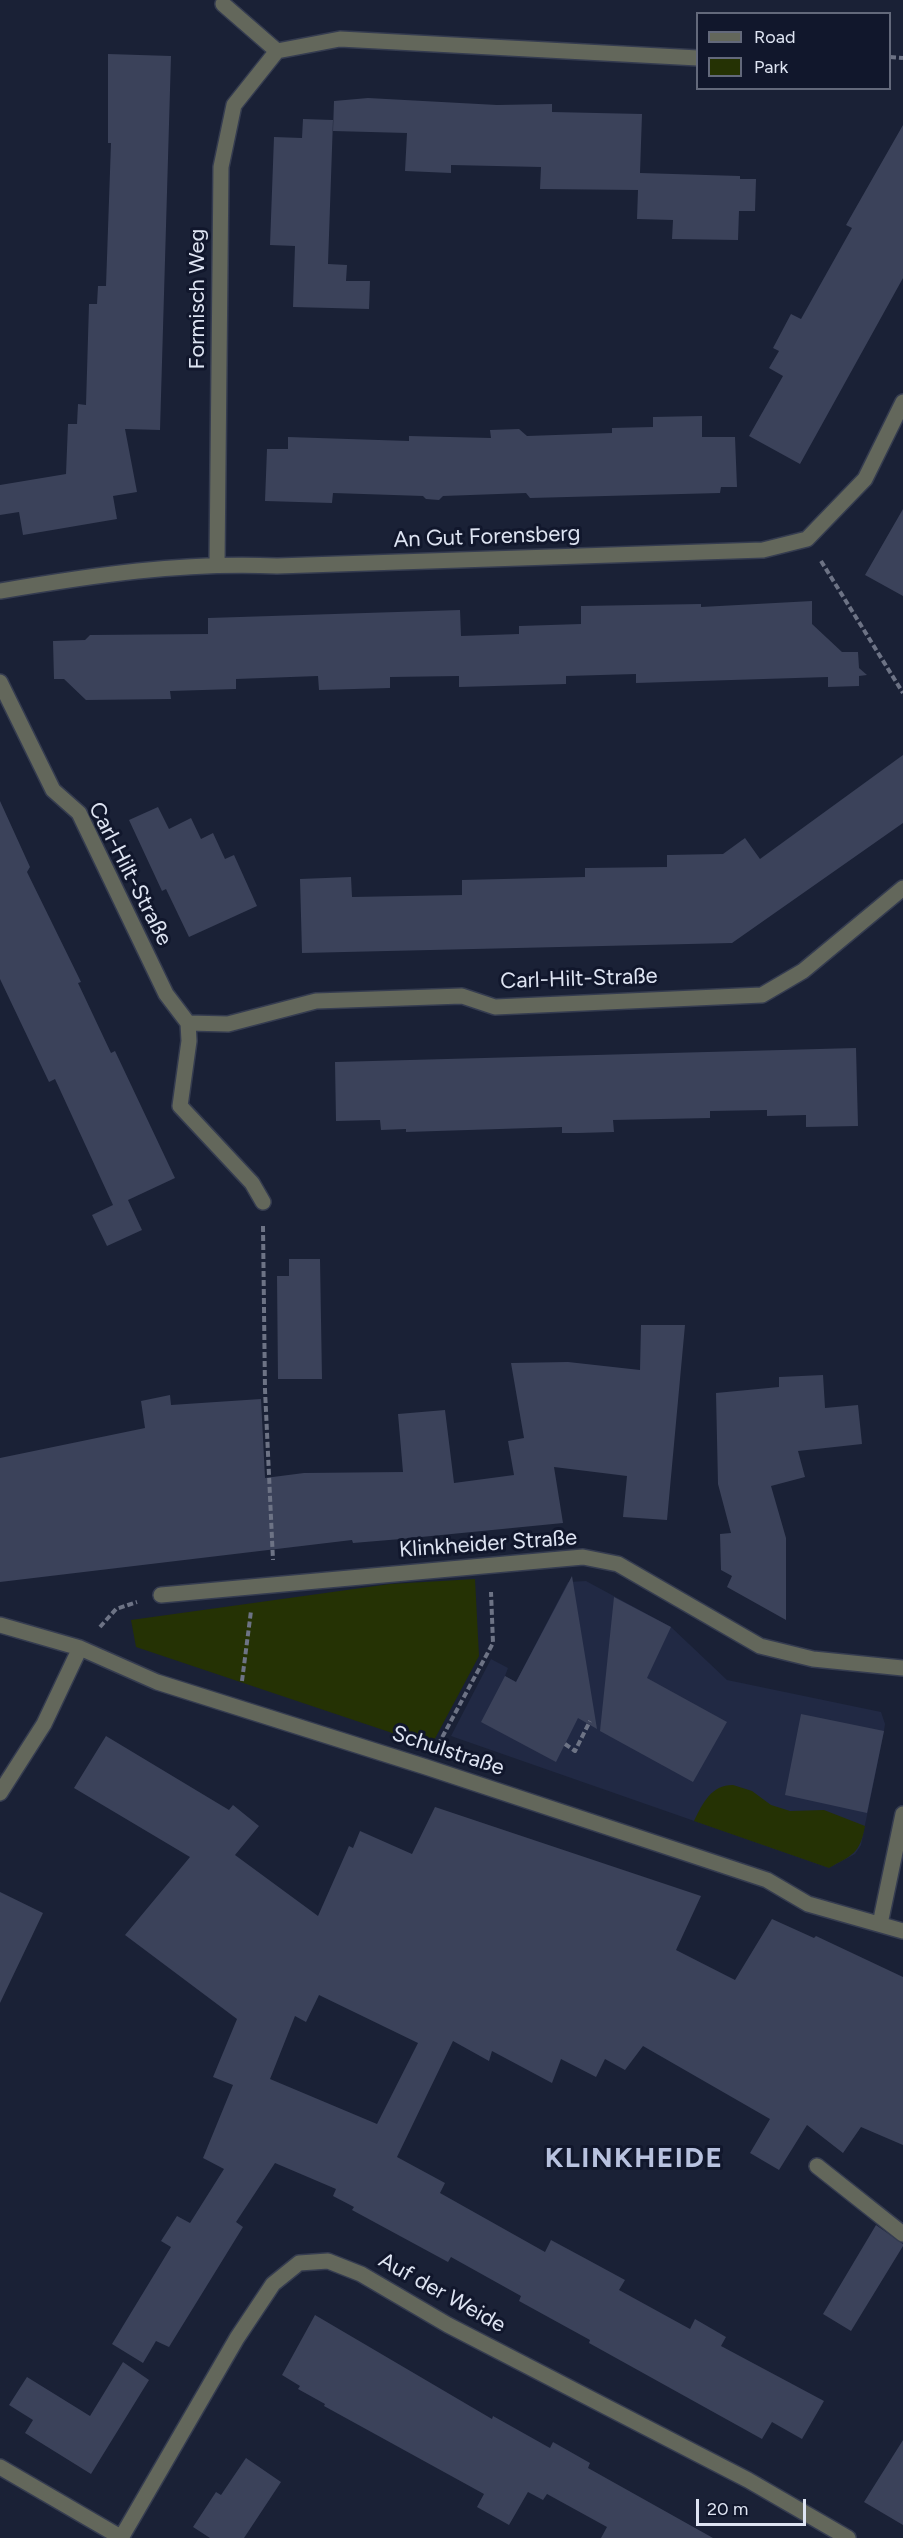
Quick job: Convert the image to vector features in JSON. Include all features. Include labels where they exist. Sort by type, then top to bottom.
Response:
[{"type":"street","points":[[223,4],[277,51],[340,39],[696,58]]},
{"type":"street","name":"Formisch Weg","points":[[217,564],[221,167],[234,105],[277,51]]},
{"type":"street","points":[[807,539],[865,479],[903,402]]},
{"type":"street","name":"An Gut Forensberg","points":[[0,591],[113,572],[217,564],[277,566],[763,550],[807,539]]},
{"type":"street","name":"Carl-Hilt-Straße","points":[[0,682],[53,790],[79,813],[166,994],[188,1023],[228,1024],[316,1001],[462,996],[495,1007],[762,994],[803,971],[903,888]]},
{"type":"street","points":[[188,1023],[189,1041],[180,1106],[252,1183],[262,1202]]},
{"type":"street","name":"Klinkheider Straße","points":[[161,1595],[583,1557],[618,1564],[760,1646],[813,1659],[903,1668]]},
{"type":"street","name":"Schulstraße","points":[[0,1625],[80,1648],[157,1683],[426,1767],[767,1880],[808,1904],[903,1931]]},
{"type":"street","points":[[0,1793],[44,1724],[80,1648]]},
{"type":"street","points":[[880,1924],[903,1814]]},
{"type":"street","points":[[817,2166],[903,2234]]},
{"type":"street","name":"Auf der Weide","points":[[0,2467],[122,2538],[237,2338],[273,2284],[299,2263],[328,2261],[361,2274],[448,2325],[747,2480],[848,2538]]},
{"type":"path","points":[[807,539],[903,693]]},
{"type":"path","points":[[262,1202],[265,1390],[274,1585]]},
{"type":"path","points":[[426,1767],[493,1643],[490,1565]]},
{"type":"path","points":[[238,1707],[255,1587]]},
{"type":"path","points":[[80,1648],[116,1609],[161,1595]]},
{"type":"path","points":[[565,1744],[575,1751],[590,1721]]},
{"type":"shaded area","points":[[586,1581],[671,1627],[727,1680],[881,1712],[885,1724],[884,1731],[861,1845],[855,1854],[829,1868],[451,1736],[491,1659],[508,1668],[505,1676],[516,1682],[568,1582]]},
{"type":"green space","points":[[475,1579],[479,1656],[431,1746],[136,1647],[131,1620],[390,1584]]},
{"type":"green space","points":[[733,1785],[752,1791],[771,1805],[790,1811],[824,1810],[865,1826],[860,1843],[854,1853],[829,1868],[694,1821],[704,1802],[713,1792]]},
{"type":"building","points":[[108,54],[171,56],[160,430],[125,429],[137,492],[113,496],[117,519],[23,535],[19,512],[0,515],[0,485],[66,474],[68,424],[77,424],[78,404],[86,405],[89,304],[97,304],[98,286],[106,286],[111,143],[108,143]]},
{"type":"building","points":[[368,98],[497,105],[552,104],[552,112],[642,114],[640,173],[740,176],[740,179],[756,179],[755,211],[739,211],[738,240],[672,239],[673,220],[637,219],[638,190],[540,189],[541,167],[451,165],[451,173],[405,171],[407,133],[333,131],[334,101]]},
{"type":"building","points":[[303,119],[333,120],[328,264],[347,265],[346,281],[370,281],[369,309],[293,307],[295,246],[270,245],[274,137],[302,138]]},
{"type":"building","points":[[903,125],[903,278],[800,464],[749,436],[783,376],[769,368],[779,351],[773,348],[791,314],[801,319],[852,228],[846,225]]},
{"type":"building","points":[[702,416],[702,437],[735,437],[737,487],[721,487],[720,493],[530,498],[526,493],[443,496],[439,500],[426,499],[423,496],[333,493],[332,503],[265,501],[267,449],[288,449],[288,437],[409,441],[409,436],[491,438],[490,430],[519,429],[527,436],[612,433],[612,428],[653,427],[653,417]]},
{"type":"building","points":[[903,509],[903,596],[865,575]]},
{"type":"building","points":[[812,601],[812,624],[842,652],[858,652],[859,668],[867,675],[859,676],[859,686],[828,687],[828,677],[636,683],[636,674],[566,676],[566,684],[459,687],[459,676],[390,677],[390,688],[319,690],[318,676],[236,679],[236,689],[170,691],[171,699],[86,700],[64,679],[54,679],[53,641],[85,640],[90,635],[208,634],[208,618],[460,610],[461,636],[519,634],[519,626],[581,624],[581,606],[701,604],[701,607]]},
{"type":"building","points":[[903,755],[903,823],[732,943],[302,953],[300,879],[351,877],[352,897],[462,895],[462,880],[585,877],[585,868],[667,867],[667,855],[723,854],[745,838],[760,859]]},
{"type":"building","points":[[0,801],[30,867],[27,872],[81,982],[78,983],[111,1053],[115,1051],[175,1178],[128,1200],[142,1230],[107,1246],[92,1215],[113,1205],[55,1079],[49,1082],[0,979]]},
{"type":"building","points":[[158,807],[169,829],[191,818],[201,839],[213,833],[225,859],[234,855],[257,906],[189,937],[166,889],[162,891],[129,820]]},
{"type":"building","points":[[856,1048],[858,1126],[806,1127],[806,1115],[767,1116],[767,1110],[710,1111],[710,1118],[613,1120],[614,1132],[578,1133],[562,1133],[562,1127],[406,1132],[406,1129],[381,1130],[380,1120],[336,1121],[335,1062]]},
{"type":"building","points":[[289,1259],[320,1259],[322,1379],[278,1379],[277,1276],[289,1276]]},
{"type":"building","points":[[641,1325],[685,1325],[667,1520],[623,1517],[627,1476],[554,1467],[563,1523],[353,1543],[352,1540],[0,1582],[0,1458],[145,1428],[141,1401],[170,1395],[171,1405],[261,1399],[265,1478],[304,1473],[403,1472],[398,1414],[445,1410],[454,1483],[514,1475],[508,1441],[524,1438],[511,1363],[568,1362],[640,1370]]},
{"type":"building","points":[[823,1375],[825,1408],[858,1405],[862,1444],[798,1451],[805,1477],[771,1486],[786,1538],[786,1620],[727,1587],[732,1576],[721,1570],[720,1534],[731,1533],[718,1484],[716,1393],[779,1387],[779,1377]]},
{"type":"building","points":[[572,1576],[597,1729],[578,1718],[556,1762],[481,1722],[505,1676],[516,1682]]},
{"type":"building","points":[[614,1597],[671,1627],[647,1678],[727,1722],[693,1782],[600,1731]]},
{"type":"building","points":[[801,1714],[884,1731],[867,1813],[785,1795]]},
{"type":"building","points":[[106,1736],[229,1810],[233,1805],[259,1826],[235,1855],[318,1916],[349,1846],[353,1848],[360,1831],[412,1854],[435,1807],[701,1896],[676,1950],[735,1980],[772,1919],[814,1938],[816,1936],[903,1977],[903,2145],[861,2127],[843,2153],[807,2125],[779,2170],[750,2153],[770,2119],[643,2046],[625,2070],[605,2059],[596,2077],[561,2059],[552,2083],[492,2051],[489,2061],[453,2041],[397,2157],[445,2183],[440,2193],[545,2252],[551,2240],[590,2261],[625,2280],[619,2290],[690,2329],[695,2319],[726,2337],[721,2346],[824,2401],[802,2439],[772,2422],[762,2439],[589,2343],[590,2340],[519,2301],[521,2296],[451,2257],[448,2262],[352,2210],[354,2207],[333,2196],[336,2189],[275,2163],[236,2222],[243,2227],[169,2347],[156,2341],[143,2363],[112,2344],[171,2247],[161,2241],[177,2216],[190,2223],[224,2169],[203,2158],[233,2085],[213,2077],[237,2019],[125,1935],[190,1857],[74,1788]],"holes":[[[319,1995],[418,2043],[377,2124],[270,2079],[295,2016],[306,2022]]]},
{"type":"building","points":[[0,1892],[43,1913],[0,2003]]},
{"type":"building","points":[[876,2225],[903,2246],[851,2331],[823,2314]]},
{"type":"building","points":[[315,2315],[492,2419],[493,2416],[550,2448],[553,2442],[590,2463],[588,2468],[713,2538],[601,2538],[607,2527],[547,2494],[543,2500],[528,2492],[509,2525],[477,2507],[484,2494],[324,2406],[325,2404],[298,2389],[300,2386],[282,2375]]},
{"type":"building","points":[[123,2362],[149,2380],[91,2474],[25,2433],[33,2420],[9,2405],[27,2377],[90,2416]]},
{"type":"building","points":[[903,2440],[903,2525],[864,2502]]},
{"type":"building","points":[[246,2458],[281,2482],[244,2538],[210,2538],[193,2527],[216,2492],[221,2495]]},
{"type":"district","name":"KLINKHEIDE","points":[[634,2159]]}]
